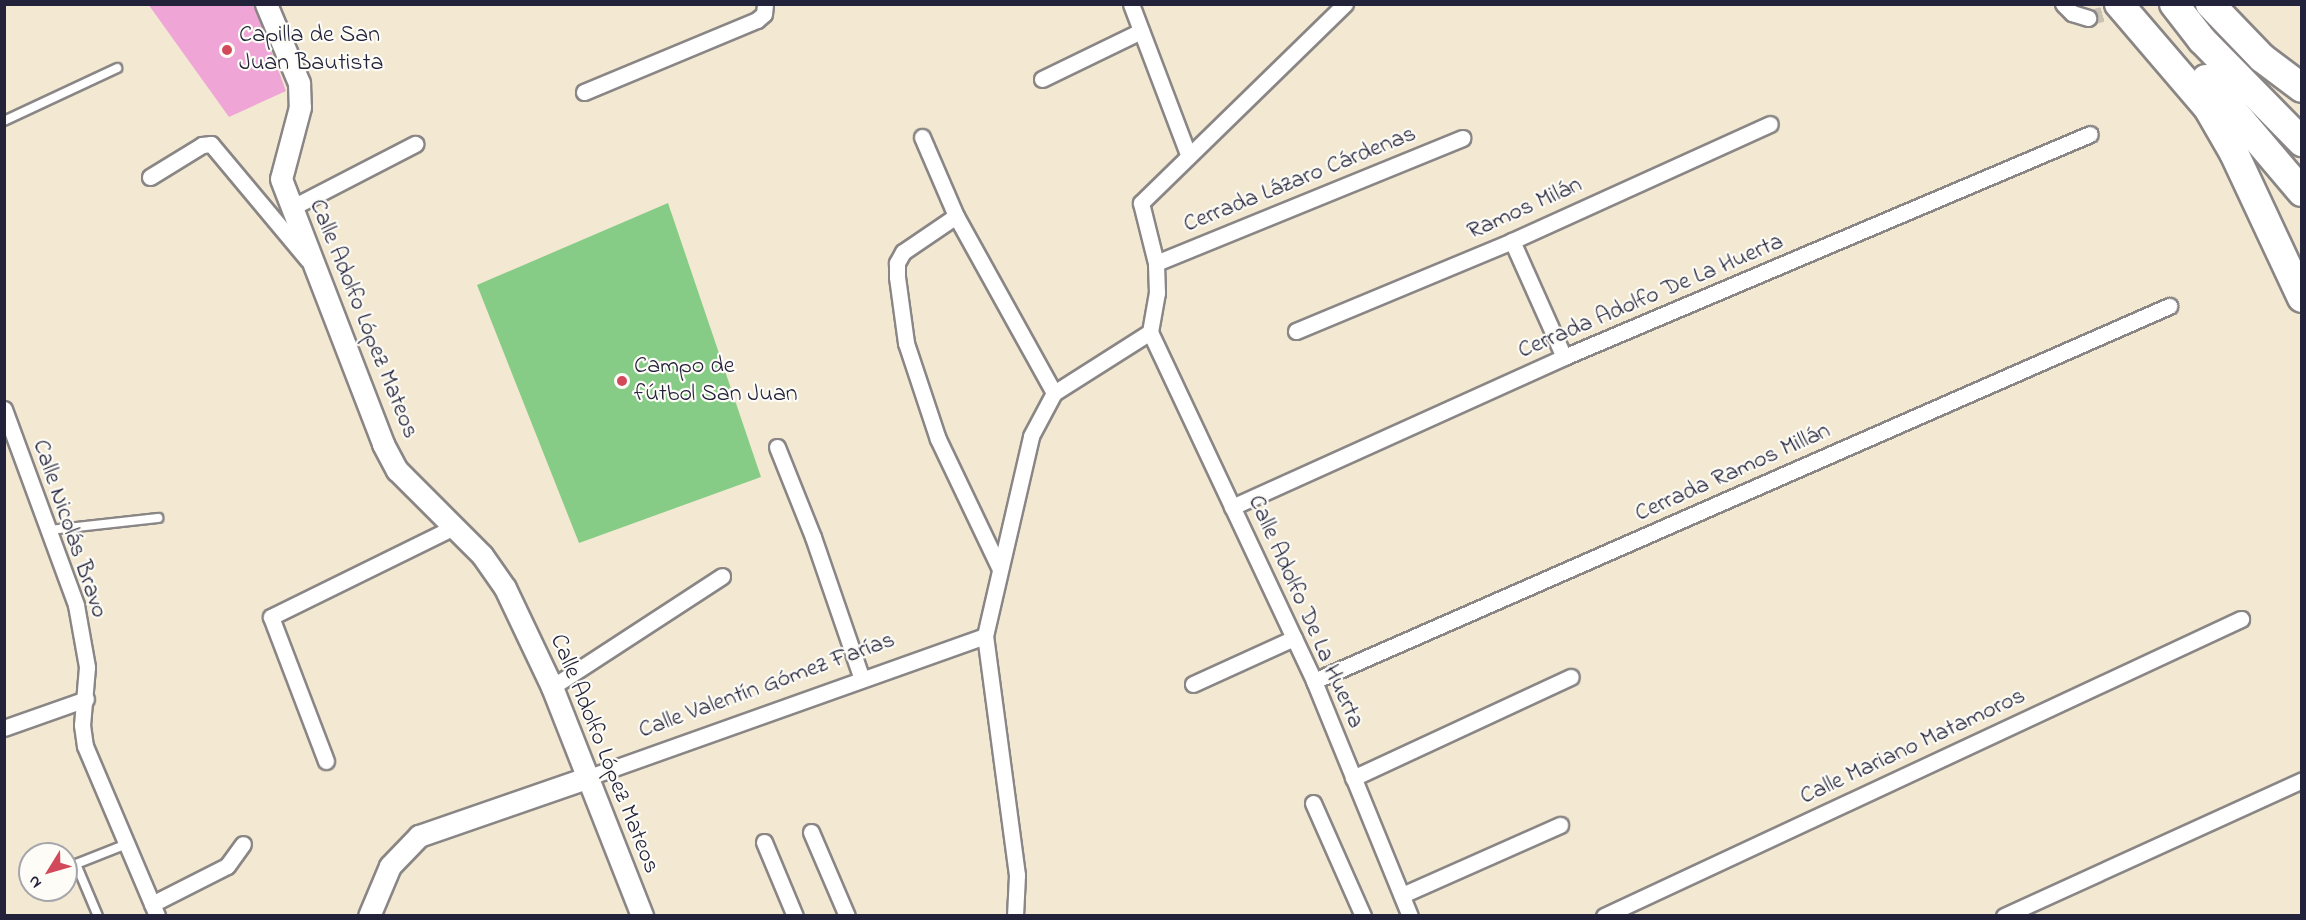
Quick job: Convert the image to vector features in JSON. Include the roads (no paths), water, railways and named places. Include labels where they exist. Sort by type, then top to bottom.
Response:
[{"type":"highway","points":[[2119,4],[2208,108],[2234,153],[2301,298]]},
{"type":"highway","points":[[2142,4],[2301,192]]},
{"type":"highway","points":[[2174,4],[2202,40],[2301,142]]},
{"type":"highway","points":[[2210,4],[2262,58],[2301,88]]},
{"type":"main road","name":"Calle Adolfo López Mateos","points":[[266,4],[299,83],[300,107],[281,179],[383,444],[397,470],[456,526],[505,588],[552,687],[642,915]]},
{"type":"main road","name":"Calle Valentín Gómez Farías","points":[[369,915],[390,866],[419,836],[589,777]]},
{"type":"street","points":[[584,93],[757,20],[764,14],[765,4]]},
{"type":"street","points":[[1131,4],[1188,154]]},
{"type":"street","points":[[1015,915],[1017,875],[985,636],[999,567],[1031,436],[1054,393],[1150,332],[1157,293],[1156,263],[1142,203],[1188,154],[1345,4]]},
{"type":"street","points":[[2063,4],[2072,13],[2088,18]]},
{"type":"street","points":[[1042,79],[1141,31]]},
{"type":"street","name":"Ramos Milán","points":[[1296,331],[1512,241],[1770,124]]},
{"type":"street","name":"Cerrada Adolfo De La Huerta","points":[[1232,507],[1564,357],[2090,134]]},
{"type":"street","points":[[922,137],[956,216],[1054,393]]},
{"type":"street","name":"Cerrada Lázaro Cárdenas","points":[[1156,263],[1462,138]]},
{"type":"street","points":[[150,177],[211,144],[315,269]]},
{"type":"street","points":[[291,208],[415,144]]},
{"type":"street","points":[[956,216],[903,252],[897,263],[897,277],[906,343],[938,439],[999,567]]},
{"type":"street","points":[[1512,241],[1564,357]]},
{"type":"street","name":"Cerrada Ramos Millán","points":[[1314,681],[2169,306]]},
{"type":"street","name":"Calle Adolfo De La Huerta","points":[[1150,332],[1314,681],[1410,915]]},
{"type":"street","name":"Calle Nicolás Bravo","points":[[4,409],[76,605],[87,667],[82,725],[85,746],[155,910]]},
{"type":"street","points":[[777,447],[813,537],[862,679]]},
{"type":"street","points":[[326,761],[271,618],[456,526]]},
{"type":"street","points":[[552,687],[722,576]]},
{"type":"street","name":"Calle Mariano Matamoros","points":[[1604,915],[2241,619]]},
{"type":"street","name":"Calle Valentín Gómez Farías","points":[[589,777],[985,636]]},
{"type":"street","points":[[1193,684],[1294,638]]},
{"type":"street","points":[[1353,778],[1570,677]]},
{"type":"street","points":[[4,728],[86,699]]},
{"type":"street","points":[[2004,915],[2301,780]]},
{"type":"street","points":[[1313,803],[1363,915]]},
{"type":"street","points":[[1402,896],[1560,825]]},
{"type":"street","points":[[811,832],[847,915]]},
{"type":"street","points":[[764,842],[795,915]]},
{"type":"street","points":[[155,910],[227,866],[243,844]]},
{"type":"lane","points":[[4,121],[117,68]]},
{"type":"lane","points":[[49,530],[158,518]]},
{"type":"lane","points":[[78,863],[127,844]]},
{"type":"lane","points":[[78,869],[98,915]]},
{"type":"tunnel","points":[[2088,18],[2126,7]]},
{"type":"place","name":"Capilla de San Juan Bautista","points":[[227,50]]},
{"type":"place","name":"Campo de fútbol San Juan","points":[[622,381]]}]
